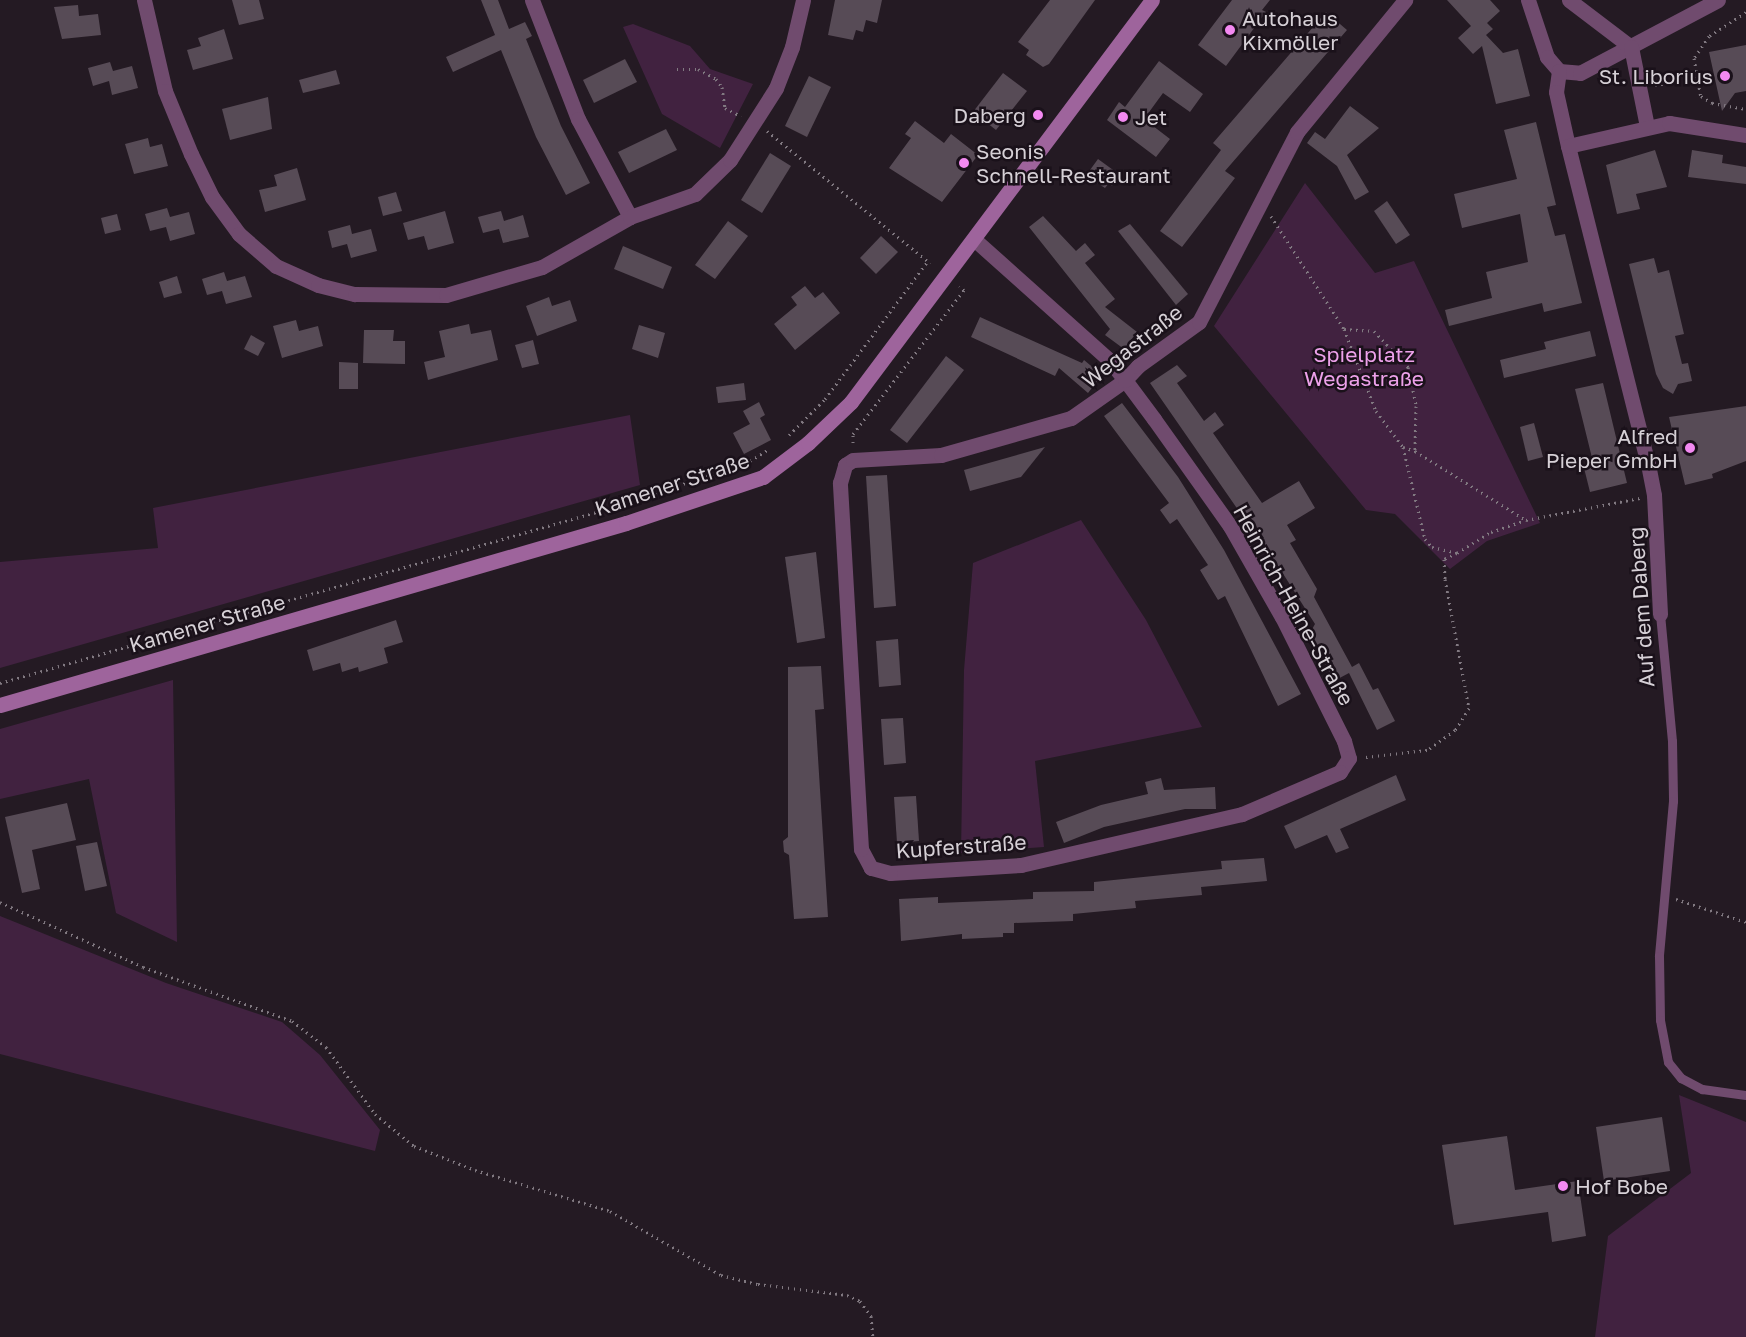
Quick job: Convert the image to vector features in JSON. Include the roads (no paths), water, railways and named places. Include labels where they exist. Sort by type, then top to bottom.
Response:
[{"type":"main road","name":"Kamener Straße","points":[[0,705],[615,526],[763,477],[808,443],[851,402],[975,240],[1152,0]]},
{"type":"street","points":[[144,0],[165,91],[212,197],[239,234],[276,266],[318,285],[355,294],[446,295],[542,267],[630,217],[694,194],[730,160],[776,88],[792,47],[803,0]]},
{"type":"street","points":[[532,0],[578,119],[630,217]]},
{"type":"street","name":"Wegastraße","points":[[840,483],[846,465],[852,460],[941,455],[1071,418],[1125,380],[1138,366],[1199,322],[1297,132],[1405,0]]},
{"type":"street","points":[[1528,0],[1546,57],[1560,70],[1580,73],[1718,0]]},
{"type":"street","points":[[1569,0],[1631,46],[1647,126]]},
{"type":"street","name":"Auf dem Daberg","points":[[1560,70],[1556,92],[1568,147],[1654,495],[1660,614]]},
{"type":"street","points":[[1568,147],[1647,126],[1669,123],[1746,135]]},
{"type":"street","name":"Heinrich-Heine-Straße","points":[[975,240],[1109,360],[1125,380],[1230,526],[1282,617],[1349,758]]},
{"type":"street","name":"Kupferstraße","points":[[840,483],[861,849],[865,861],[878,872],[1021,865],[1192,828],[1242,814],[1327,778],[1340,772],[1349,758]]},
{"type":"lane","name":"Auf dem Daberg","points":[[1660,614],[1672,741],[1673,801],[1664,897],[1660,1020],[1668,1062],[1681,1078],[1702,1089],[1746,1095]]},
{"type":"place","name":"Autohaus Kixmöller","points":[[1230,30]]},
{"type":"place","name":"St. Liborius","points":[[1725,76]]},
{"type":"place","name":"Daberg","points":[[1038,115]]},
{"type":"place","name":"Jet","points":[[1123,117]]},
{"type":"place","name":"Seonis Schnell-Restaurant","points":[[964,163]]},
{"type":"place","name":"Alfred Pieper GmbH","points":[[1690,448]]},
{"type":"place","name":"Hof Bobe","points":[[1563,1186]]},
{"type":"park label","name":"Spielplatz Wegastraße","points":[[1364,366]]}]
